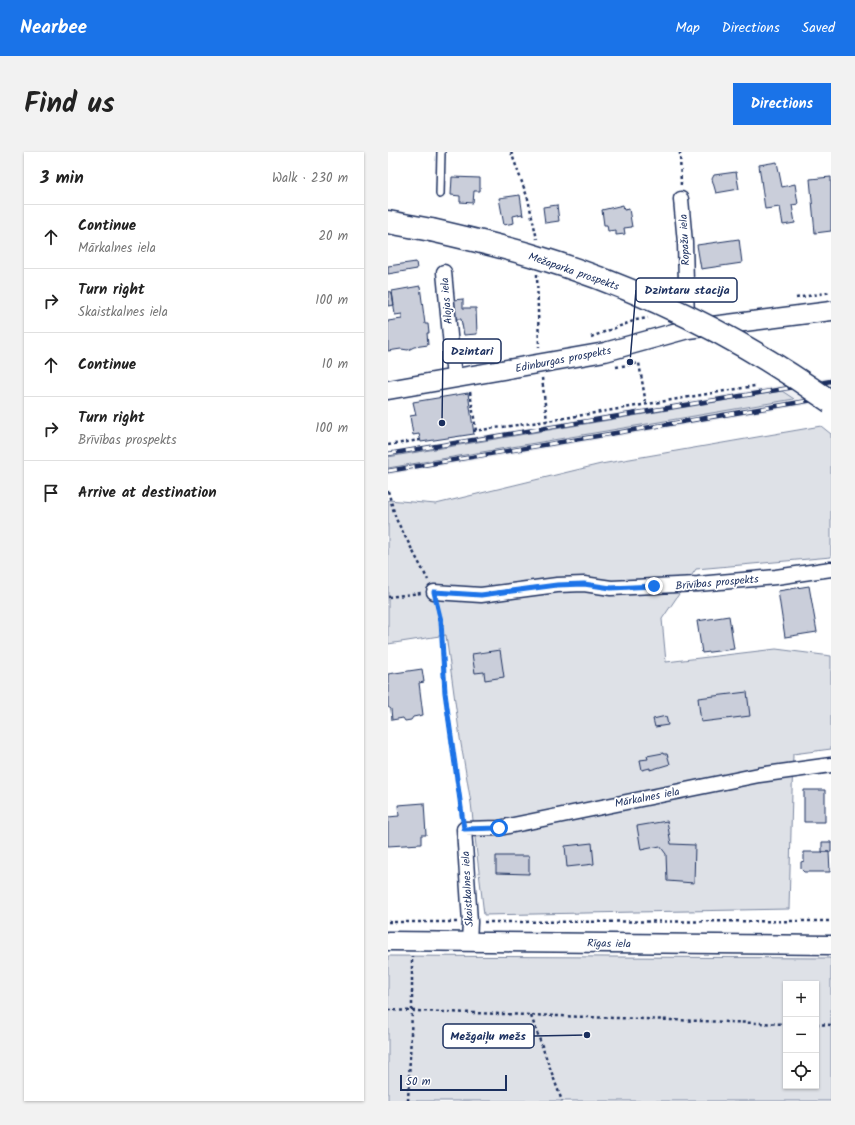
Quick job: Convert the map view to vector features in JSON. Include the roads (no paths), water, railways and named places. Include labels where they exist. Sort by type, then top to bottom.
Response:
[{"type":"main road","name":"Mežaparka prospekts","points":[[388,222],[431,230],[535,256],[631,291],[671,308],[756,354],[803,382],[831,402]]},
{"type":"street","name":"Ropažu iela","points":[[682,199],[688,329]]},
{"type":"street","points":[[537,266],[644,305],[686,304]]},
{"type":"street","name":"Alojas iela","points":[[444,272],[454,378]]},
{"type":"street","name":"Edinburgas prospekts","points":[[388,390],[605,352],[688,329],[831,311]]},
{"type":"street","name":"Brīvības prospekts","points":[[434,592],[481,595],[557,585],[584,584],[611,588],[698,584],[776,577],[831,569]]},
{"type":"street","name":"Mārkalnes iela","points":[[464,829],[499,828],[759,775],[831,765]]},
{"type":"street","name":"Skaistkalnes iela","points":[[464,829],[470,922],[469,942]]},
{"type":"street","name":"Rīgas iela","points":[[388,941],[831,945]]},
{"type":"lane","points":[[440,194],[441,152]]},
{"type":"railway","points":[[388,454],[831,381]]},
{"type":"railway","points":[[388,471],[831,397]]},
{"type":"place","name":"Dzintaru stacija","points":[[630,362]]},
{"type":"place","name":"Dzintari","points":[[442,423]]},
{"type":"place","name":"Mežgaiļu mežs","points":[[587,1035]]}]
